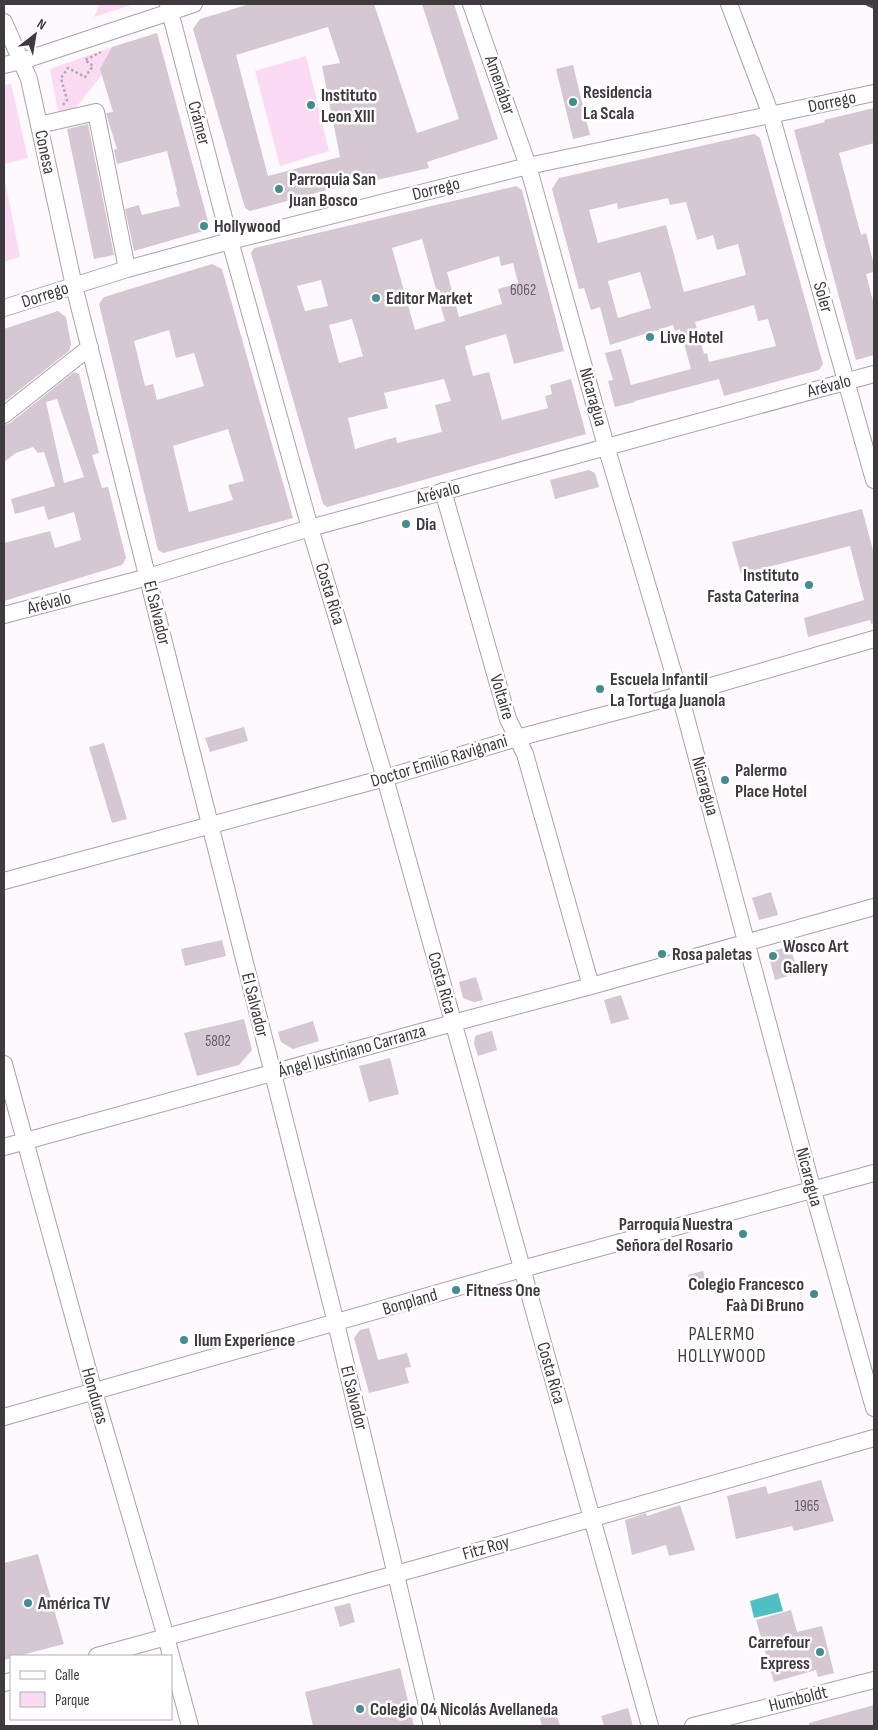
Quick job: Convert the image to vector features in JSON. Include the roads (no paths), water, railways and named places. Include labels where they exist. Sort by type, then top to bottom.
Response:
[{"type":"street","points":[[4,65],[22,61],[169,8],[194,4]]},
{"type":"street","name":"Amenábar","points":[[471,4],[528,166]]},
{"type":"street","points":[[718,4],[728,28],[752,62]]},
{"type":"street","points":[[729,4],[752,62]]},
{"type":"street","points":[[740,4],[751,32],[752,62]]},
{"type":"street","name":"Crámer","points":[[169,8],[230,241]]},
{"type":"street","name":"Conesa","points":[[4,22],[29,79],[74,286]]},
{"type":"street","name":"Soler","points":[[752,62],[771,114],[874,480]]},
{"type":"street","name":"Dorrego","points":[[4,308],[127,269],[230,241],[528,166],[874,94]]},
{"type":"street","points":[[38,121],[96,112],[127,269]]},
{"type":"street","name":"Nicaragua","points":[[528,166],[606,446],[680,695],[813,1191],[874,1408]]},
{"type":"street","name":"Costa Rica","points":[[230,241],[310,528],[384,778],[650,1726]]},
{"type":"street","name":"El Salvador","points":[[74,286],[336,1323],[432,1726]]},
{"type":"street","points":[[4,415],[90,347]]},
{"type":"street","name":"Arévalo","points":[[4,615],[148,577],[310,528],[443,491],[874,374]]},
{"type":"street","name":"Voltaire","points":[[443,491],[508,719],[525,754],[591,986]]},
{"type":"street","name":"Doctor Emilio Ravignani","points":[[4,881],[384,778],[517,738],[680,695],[874,639]]},
{"type":"street","name":"Ángel Justiniano Carranza","points":[[4,1147],[591,986],[874,906]]},
{"type":"street","name":"Honduras","points":[[4,1064],[94,1392],[171,1655]]},
{"type":"street","name":"Bonpland","points":[[4,1417],[522,1269],[874,1173]]},
{"type":"street","name":"Fitz Roy","points":[[101,1655],[397,1574],[874,1438]]},
{"type":"street","name":"Honduras","points":[[172,1659],[190,1726]]},
{"type":"street","name":"Humboldt","points":[[693,1726],[874,1680]]},
{"type":"water","points":[[778,1593],[783,1611],[754,1618],[750,1601]]},
{"type":"railway","points":[[867,4],[874,7]]},
{"type":"place","name":"Residencia La Scala","points":[[573,102]]},
{"type":"place","name":"Instituto Leon XIII","points":[[311,105]]},
{"type":"place","name":"Parroquia San Juan Bosco","points":[[279,189]]},
{"type":"place","name":"Hollywood","points":[[204,226]]},
{"type":"place","name":"Editor Market","points":[[376,298]]},
{"type":"place","name":"Live Hotel","points":[[650,337]]},
{"type":"place","name":"Dia","points":[[406,524]]},
{"type":"place","name":"Instituto Fasta Caterina","points":[[809,585]]},
{"type":"place","name":"Escuela Infantil La Tortuga Juanola","points":[[600,689]]},
{"type":"place","name":"Palermo Place Hotel","points":[[725,780]]},
{"type":"place","name":"Rosa paletas","points":[[662,954]]},
{"type":"place","name":"Wosco Art Gallery","points":[[773,956]]},
{"type":"place","name":"Parroquia Nuestra Señora del Rosario","points":[[743,1234]]},
{"type":"place","name":"Fitness One","points":[[456,1290]]},
{"type":"place","name":"Colegio Francesco Faà Di Bruno","points":[[814,1294]]},
{"type":"place","name":"Ilum Experience","points":[[184,1340]]},
{"type":"place","name":"América TV","points":[[28,1603]]},
{"type":"place","name":"Carrefour Express","points":[[820,1652]]},
{"type":"place","name":"Colegio 04 Nicolás Avellaneda","points":[[360,1709]]},
{"type":"district","name":"PALERMO HOLLYWOOD","points":[[722,1345]]}]
